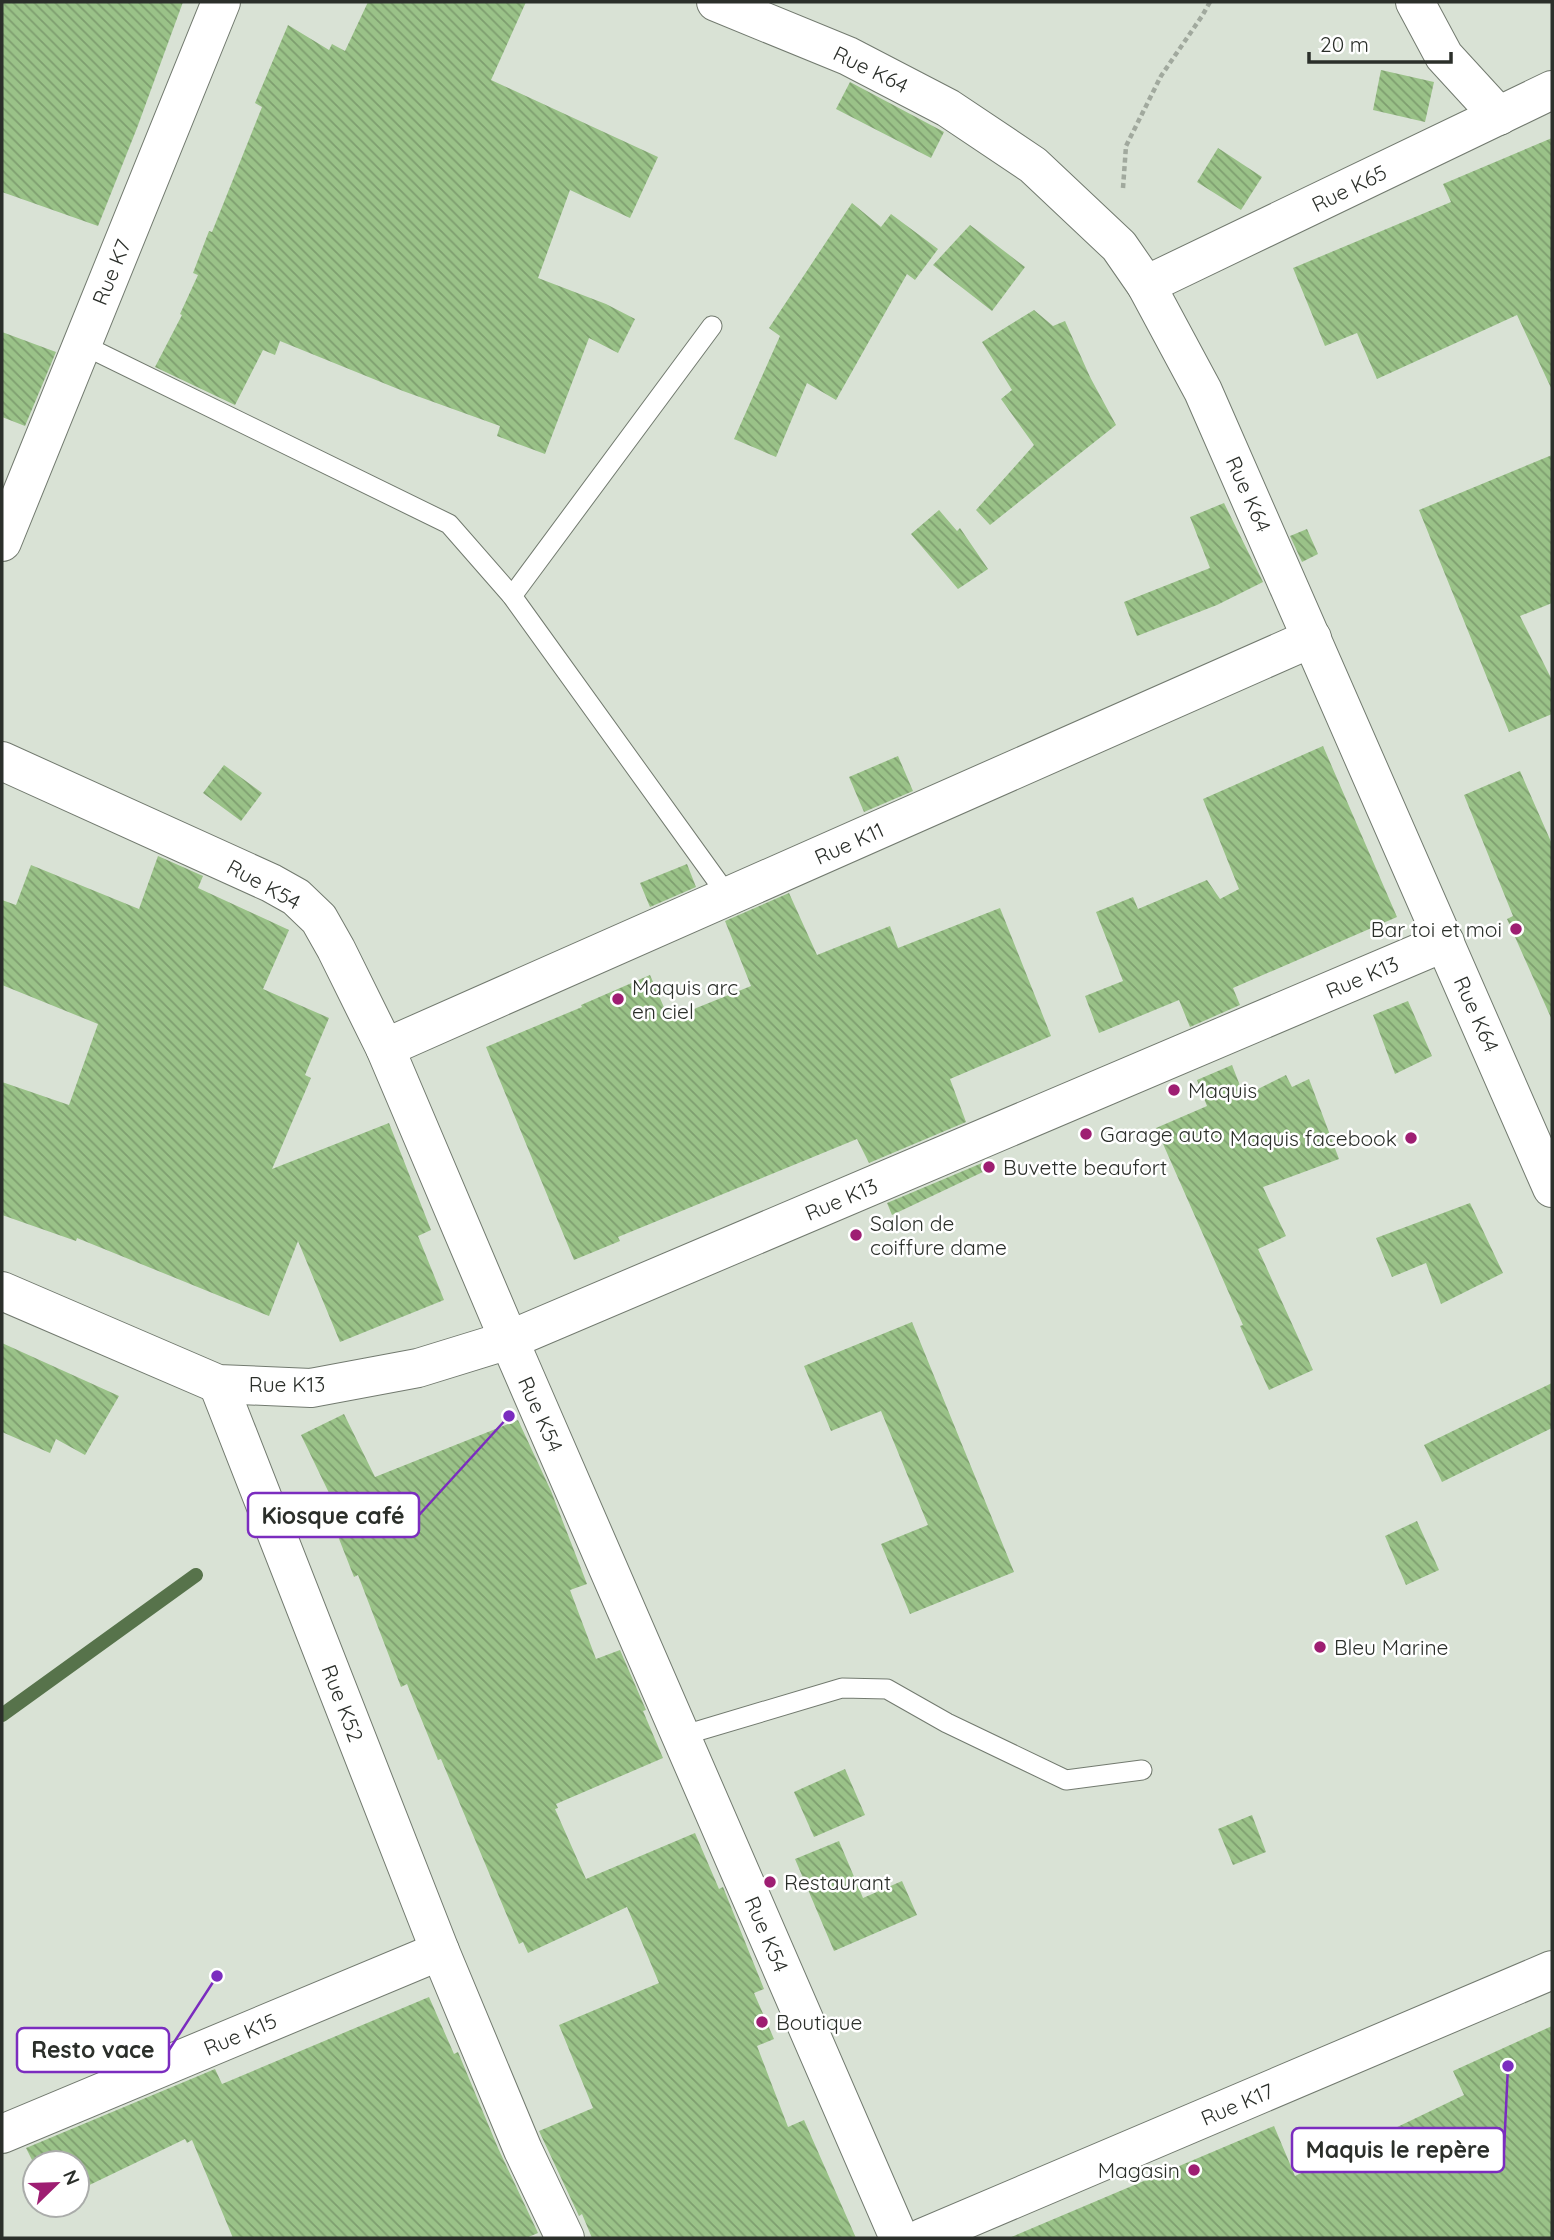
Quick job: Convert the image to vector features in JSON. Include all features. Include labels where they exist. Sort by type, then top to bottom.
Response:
[{"type":"street","name":"Rue K7","points":[[2,542],[221,2]]},
{"type":"street","name":"Rue K64","points":[[716,2],[848,56],[948,108],[1033,165],[1119,246],[1146,285],[1203,391],[1552,1188]]},
{"type":"street","points":[[1415,2],[1444,56],[1499,116]]},
{"type":"street","name":"Rue K65","points":[[1146,285],[1552,90]]},
{"type":"street","name":"Rue K11","points":[[385,1048],[1312,638]]},
{"type":"street","name":"Rue K54","points":[[2,761],[271,883],[296,897],[319,919],[385,1048],[899,2238]]},
{"type":"street","name":"Rue K13","points":[[218,1384],[311,1388],[418,1368],[509,1340],[1445,942]]},
{"type":"street","points":[[2,1291],[218,1384]]},
{"type":"street","name":"Rue K52","points":[[218,1384],[440,1951],[523,2150],[565,2238]]},
{"type":"street","name":"Rue K15","points":[[2,2134],[440,1951]]},
{"type":"street","name":"Rue K17","points":[[922,2238],[1552,1970]]},
{"type":"lane","points":[[512,596],[712,326]]},
{"type":"lane","points":[[82,344],[449,524],[512,596],[729,896]]},
{"type":"lane","points":[[681,1736],[842,1688],[887,1689],[947,1723],[1066,1780],[1142,1770]]},
{"type":"path","points":[[1119,246],[1126,146],[1161,76],[1210,2]]},
{"type":"building","points":[[2,2],[183,2],[98,226],[2,192]]},
{"type":"building","points":[[368,2],[526,2],[491,80],[658,157],[630,218],[570,190],[538,278],[606,304],[635,319],[618,353],[589,338],[545,454],[497,436],[500,426],[403,391],[280,341],[275,355],[263,350],[235,405],[155,367],[182,315],[180,314],[198,275],[193,273],[262,107],[255,103],[288,25],[329,50],[332,44],[345,51]]},
{"type":"building","points":[[1381,70],[1434,82],[1425,122],[1373,110]]},
{"type":"building","points":[[850,82],[944,132],[931,158],[836,109]]},
{"type":"building","points":[[1552,138],[1552,390],[1517,315],[1377,379],[1357,333],[1325,346],[1293,268],[1451,202],[1443,184]]},
{"type":"building","points":[[1218,148],[1262,177],[1241,210],[1197,182]]},
{"type":"building","points":[[852,203],[881,227],[891,214],[938,249],[915,280],[907,274],[836,400],[807,383],[776,457],[734,439],[780,336],[769,328]]},
{"type":"building","points":[[970,225],[1025,267],[992,311],[933,265]]},
{"type":"building","points":[[1034,310],[1053,326],[1065,321],[1090,377],[1116,425],[990,525],[976,510],[1034,445],[1001,399],[1012,390],[982,342]]},
{"type":"building","points":[[2,332],[56,352],[25,426],[2,417]]},
{"type":"building","points":[[1552,455],[1552,603],[1520,616],[1552,680],[1552,714],[1509,732],[1419,510]]},
{"type":"building","points":[[1224,503],[1263,582],[1217,605],[1137,636],[1124,602],[1210,568],[1190,517]]},
{"type":"building","points":[[939,510],[957,531],[960,528],[988,569],[958,589],[911,534]]},
{"type":"building","points":[[1307,529],[1318,554],[1302,562],[1290,536]]},
{"type":"building","points":[[1323,746],[1397,917],[1233,988],[1240,1005],[1190,1027],[1179,1000],[1099,1033],[1085,996],[1123,981],[1096,912],[1133,897],[1138,909],[1207,880],[1220,899],[1239,889],[1203,799]]},
{"type":"building","points":[[898,756],[913,791],[864,812],[849,777]]},
{"type":"building","points":[[224,765],[262,793],[241,821],[203,793]]},
{"type":"building","points":[[1520,771],[1552,844],[1552,1020],[1507,919],[1513,916],[1464,795]]},
{"type":"building","points":[[158,856],[203,876],[198,888],[289,930],[263,989],[329,1018],[305,1075],[311,1078],[272,1169],[389,1123],[431,1230],[418,1236],[444,1300],[340,1342],[298,1241],[269,1316],[77,1238],[76,1241],[2,1215],[2,1082],[69,1105],[98,1024],[2,985],[2,900],[16,905],[31,865],[139,909]]},
{"type":"building","points":[[687,864],[696,887],[650,907],[640,883]]},
{"type":"building","points":[[789,893],[817,955],[890,926],[898,948],[1000,908],[1051,1036],[950,1079],[966,1122],[869,1163],[857,1139],[618,1237],[620,1241],[574,1260],[486,1047],[650,975],[669,1019],[751,986],[725,921]]},
{"type":"building","points":[[1408,1001],[1432,1056],[1395,1074],[1373,1015]]},
{"type":"building","points":[[1232,1065],[1244,1096],[1286,1075],[1292,1087],[1309,1079],[1339,1159],[1263,1187],[1286,1236],[1258,1249],[1313,1370],[1269,1390],[1156,1128],[1207,1106],[1197,1080]]},
{"type":"building","points":[[982,1163],[985,1171],[892,1215],[887,1203]]},
{"type":"building","points":[[1470,1203],[1503,1273],[1441,1304],[1426,1263],[1392,1277],[1376,1238]]},
{"type":"building","points":[[912,1322],[1014,1572],[910,1614],[881,1544],[928,1525],[881,1411],[831,1431],[804,1366]]},
{"type":"building","points":[[2,1343],[119,1396],[85,1455],[56,1439],[50,1453],[2,1432]]},
{"type":"building","points":[[1552,1383],[1552,1428],[1442,1482],[1424,1445]]},
{"type":"building","points":[[344,1414],[375,1477],[518,1420],[551,1491],[587,1584],[570,1590],[596,1659],[620,1650],[663,1758],[556,1804],[558,1808],[555,1809],[586,1879],[695,1833],[719,1889],[723,1887],[764,1989],[754,1993],[774,2039],[757,2046],[788,2127],[804,2120],[856,2238],[592,2238],[539,2131],[593,2108],[559,2025],[659,1983],[627,1907],[528,1953],[523,1942],[519,1944],[407,1684],[401,1687],[358,1575],[354,1577],[323,1498],[330,1495],[301,1435]]},
{"type":"building","points":[[1417,1521],[1439,1570],[1406,1585],[1385,1536]]},
{"type":"building","points":[[845,1769],[865,1815],[814,1837],[794,1792]]},
{"type":"building","points":[[1252,1815],[1266,1852],[1233,1865],[1218,1829]]},
{"type":"building","points":[[839,1841],[863,1898],[902,1881],[917,1915],[834,1951],[795,1859]]},
{"type":"building","points":[[429,1997],[454,2054],[458,2052],[498,2148],[538,2233],[526,2238],[233,2238],[192,2140],[187,2143],[185,2139],[91,2184],[91,2149],[26,2148],[215,2069],[222,2084]]},
{"type":"building","points":[[1552,2026],[1552,2238],[1009,2238],[1274,2126],[1295,2176],[1464,2095],[1453,2071]]},
{"type":"waterway","points":[[2,1715],[196,1575]]},
{"type":"place","name":"Bar toi et moi","points":[[1516,929]]},
{"type":"place","name":"Maquis arc en ciel","points":[[618,999]]},
{"type":"place","name":"Maquis","points":[[1174,1090]]},
{"type":"place","name":"Garage auto","points":[[1086,1134]]},
{"type":"place","name":"Maquis facebook","points":[[1411,1138]]},
{"type":"place","name":"Buvette beaufort","points":[[989,1167]]},
{"type":"place","name":"Salon de coiffure dame","points":[[856,1235]]},
{"type":"place","name":"Kiosque café","points":[[509,1416]]},
{"type":"place","name":"Bleu Marine","points":[[1320,1647]]},
{"type":"place","name":"Restaurant","points":[[770,1882]]},
{"type":"place","name":"Resto vace","points":[[217,1976]]},
{"type":"place","name":"Boutique","points":[[762,2022]]},
{"type":"place","name":"Maquis le repère","points":[[1508,2066]]},
{"type":"place","name":"Magasin","points":[[1194,2170]]}]
